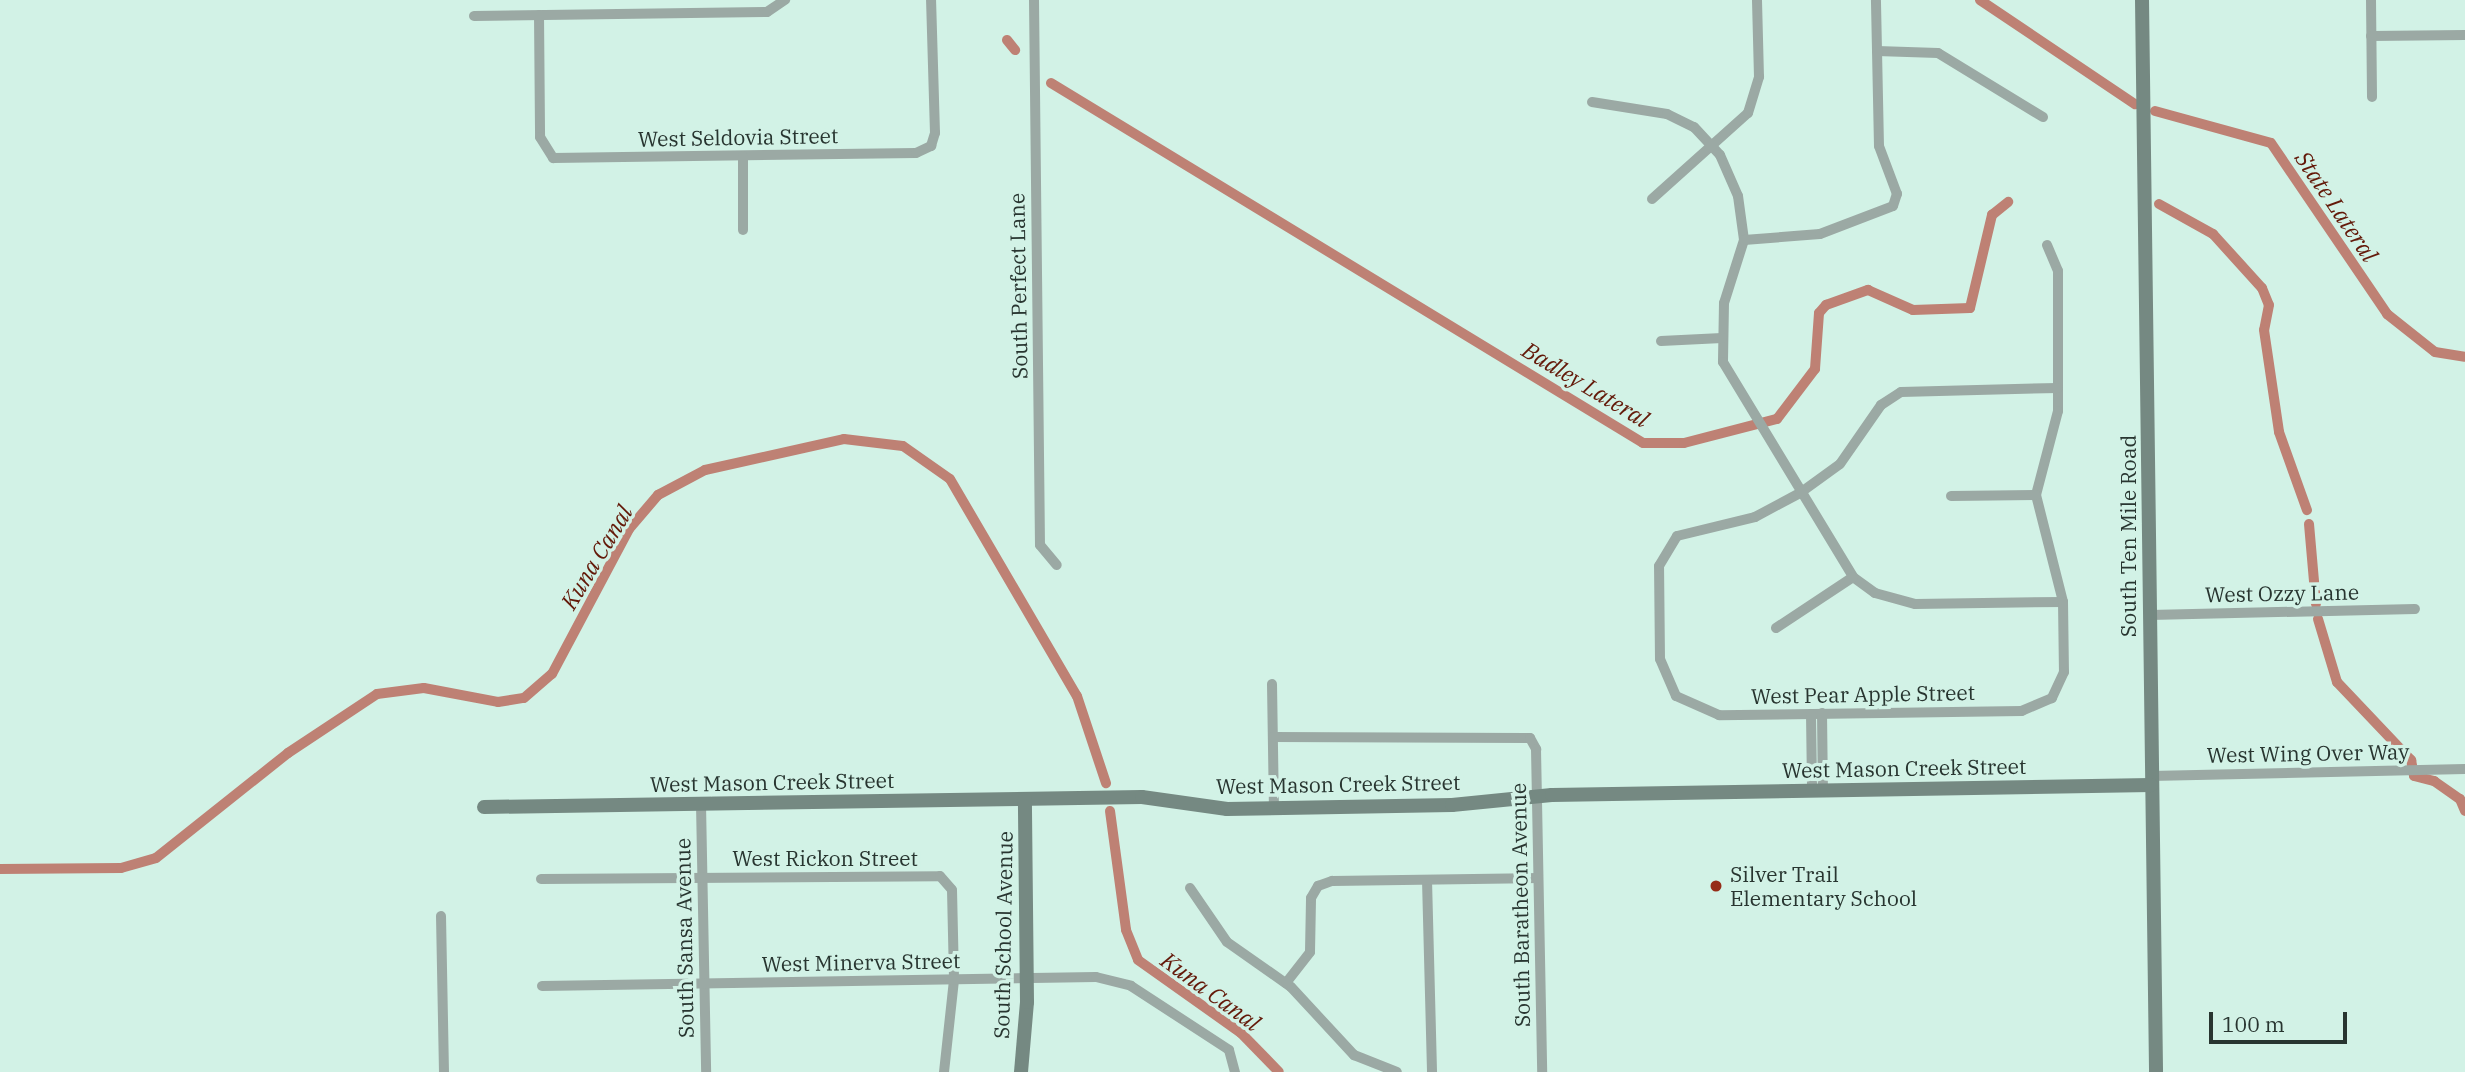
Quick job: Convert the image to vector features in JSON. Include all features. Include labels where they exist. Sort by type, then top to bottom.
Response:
[{"type":"street","points":[[474,16],[766,12],[785,0]]},
{"type":"street","name":"West Seldovia Street","points":[[539,15],[540,137],[546,153],[563,159],[916,153],[931,146],[931,0]]},
{"type":"street","name":"South Perfect Lane","points":[[1034,0],[1040,545],[1057,565]]},
{"type":"street","points":[[1652,199],[1714,148],[1748,113],[1759,77],[1757,0]]},
{"type":"street","points":[[1744,240],[1820,234],[1893,206],[1897,194],[1879,146],[1876,0]]},
{"type":"street","name":"South Ten Mile Road","points":[[2141,0],[2156,1072]]},
{"type":"street","points":[[2371,0],[2372,97]]},
{"type":"street","points":[[2371,36],[2465,35]]},
{"type":"street","points":[[1877,51],[1938,53],[2043,117]]},
{"type":"street","points":[[1592,102],[1667,114],[1714,148],[1738,196],[1744,240],[1724,303],[1723,362],[1761,432],[1853,577],[1898,602],[2063,602],[2036,495],[2058,411],[2058,271],[2047,245]]},
{"type":"street","points":[[743,156],[743,230]]},
{"type":"street","points":[[1661,341],[1722,338]]},
{"type":"street","points":[[1800,493],[1840,464],[1881,405],[1901,392],[2058,388]]},
{"type":"street","name":"West Pear Apple Street","points":[[1800,493],[1755,517],[1692,528],[1666,547],[1659,566],[1660,659],[1676,696],[1719,715],[2022,711],[2052,698],[2064,671],[2063,602]]},
{"type":"street","points":[[1951,496],[2036,495]]},
{"type":"street","points":[[1776,628],[1853,577]]},
{"type":"street","name":"West Ozzy Lane","points":[[2150,615],[2415,609]]},
{"type":"street","points":[[1272,684],[1274,808]]},
{"type":"street","points":[[1816,713],[1817,790]]},
{"type":"street","name":"South Baratheon Avenue","points":[[1273,737],[1530,738],[1536,796],[1542,1072]]},
{"type":"street","name":"West Wing Over Way","points":[[2151,781],[2465,769]]},
{"type":"street","name":"West Mason Creek Street","points":[[484,807],[1142,797],[1227,809],[1452,805],[1536,796],[2151,781]]},
{"type":"street","name":"South School Avenue","points":[[1021,1072],[1027,979],[1025,799]]},
{"type":"street","name":"South Sansa Avenue","points":[[701,804],[706,1072]]},
{"type":"street","points":[[1286,983],[1310,952],[1311,898],[1318,886],[1538,878]]},
{"type":"street","name":"West Rickon Street","points":[[541,879],[948,880],[954,979]]},
{"type":"street","points":[[1427,880],[1432,1072]]},
{"type":"street","points":[[1190,888],[1227,942],[1286,983],[1354,1055],[1397,1072]]},
{"type":"street","points":[[441,916],[444,1072]]},
{"type":"street","name":"West Minerva Street","points":[[542,986],[1096,977],[1131,986],[1229,1051],[1235,1071]]},
{"type":"street","points":[[944,1072],[954,979]]},
{"type":"waterway","name":"State Lateral","points":[[1980,0],[2135,104]]},
{"type":"waterway","name":"Badley Lateral","points":[[1007,40],[1015,50]]},
{"type":"waterway","name":"Badley Lateral","points":[[1051,83],[1643,443],[1684,443],[1777,419],[1815,369],[1819,313],[1826,305],[1868,290],[1913,310],[1970,308],[1992,215],[2008,202]]},
{"type":"waterway","name":"State Lateral","points":[[2155,111],[2271,143],[2387,314],[2435,352],[2465,357]]},
{"type":"waterway","name":"Badley Lateral","points":[[2159,204],[2213,234],[2262,288],[2269,305],[2264,330],[2279,432],[2307,510]]},
{"type":"waterway","name":"Kuna Canal","points":[[0,869],[121,868],[156,858],[288,753],[377,694],[424,688],[498,702],[524,698],[552,674],[629,529],[658,495],[705,470],[844,439],[903,446],[950,479],[1077,696],[1106,783]]},
{"type":"waterway","name":"Badley Lateral","points":[[2309,524],[2316,604]]},
{"type":"waterway","name":"Badley Lateral","points":[[2318,619],[2337,682],[2411,760],[2414,776],[2434,781],[2460,799],[2465,811]]},
{"type":"waterway","name":"Kuna Canal","points":[[1110,811],[1126,930],[1138,960],[1241,1033],[1279,1072]]},
{"type":"place","name":"Silver Trail Elementary School","points":[[1716,886]]}]
